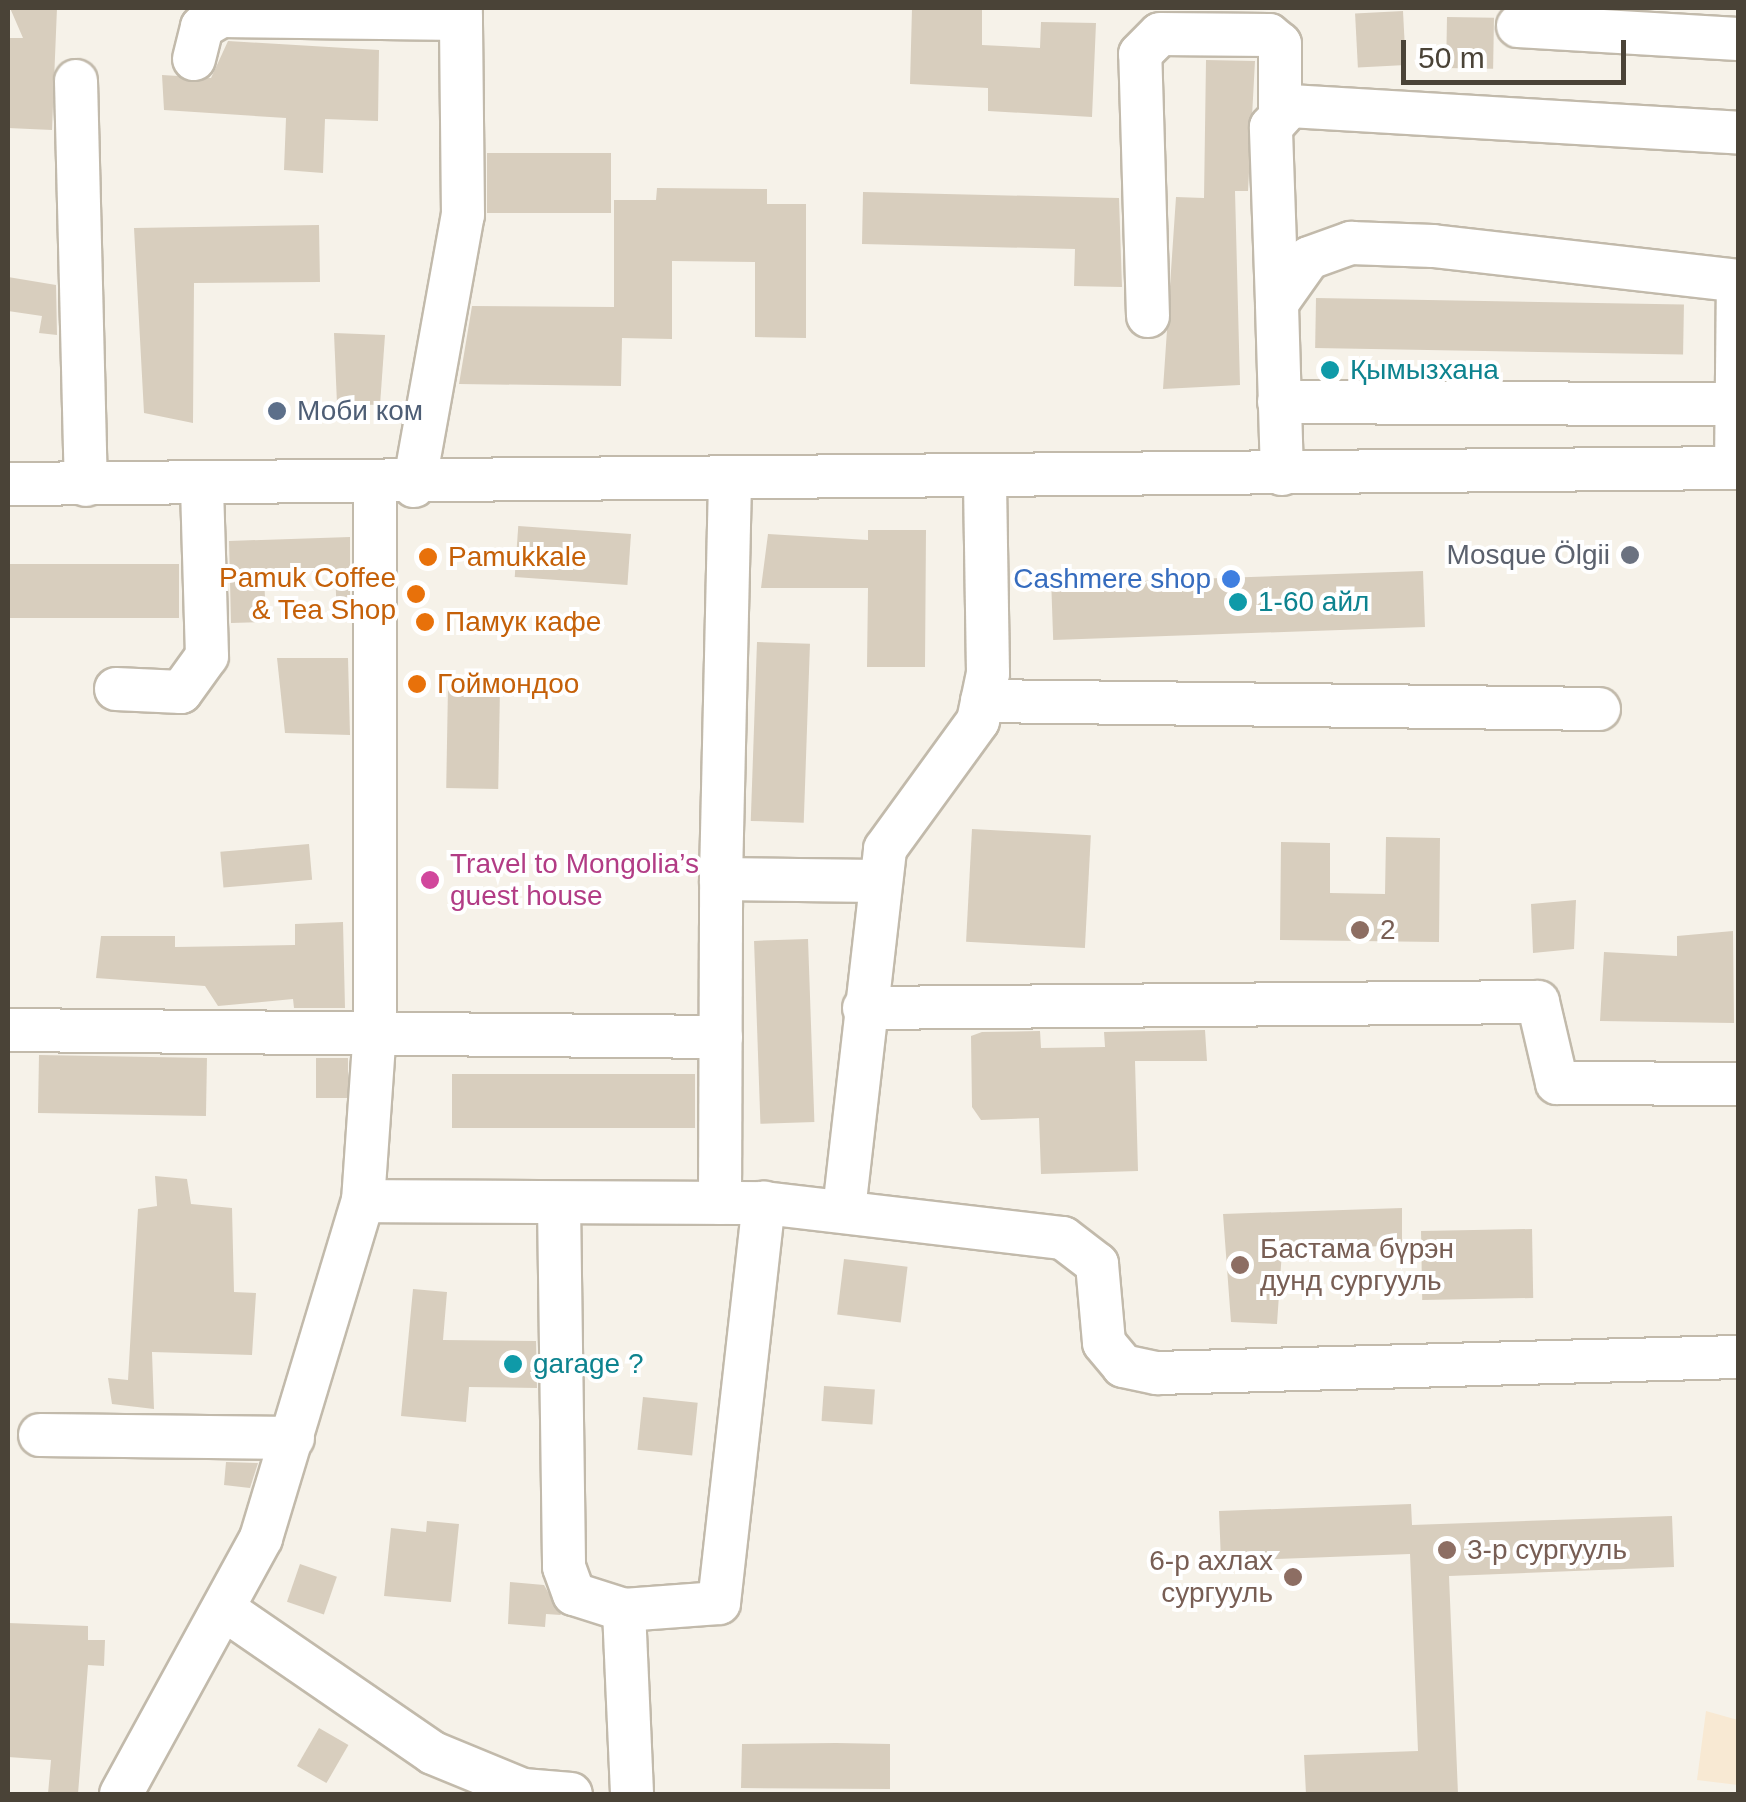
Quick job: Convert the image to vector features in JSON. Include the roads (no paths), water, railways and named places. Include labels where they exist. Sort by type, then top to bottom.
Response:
[{"type":"street","points":[[136,1789],[158,1712],[224,1610],[262,1538],[363,1201],[375,1031],[395,487],[464,216],[461,13],[221,16],[202,27],[194,59]]},
{"type":"street","points":[[1518,26],[1738,39]]},
{"type":"street","points":[[1148,316],[1140,54],[1160,34],[1269,35],[1280,44],[1280,111],[1271,127],[1282,474]]},
{"type":"street","points":[[76,81],[86,484]]},
{"type":"street","points":[[1280,111],[1738,134]]},
{"type":"street","points":[[1278,302],[1309,258],[1351,244],[1738,282]]},
{"type":"street","points":[[8,484],[395,487],[1738,468],[1738,291]]},
{"type":"street","points":[[1280,402],[1737,404]]},
{"type":"street","points":[[844,1210],[876,881],[884,849],[952,764],[982,701],[985,477]]},
{"type":"street","points":[[720,1203],[721,878],[730,481]]},
{"type":"street","points":[[116,689],[181,692],[207,656],[202,485]]},
{"type":"street","points":[[982,701],[1599,710]]},
{"type":"street","points":[[721,878],[876,881]]},
{"type":"street","points":[[864,1008],[1538,1002],[1557,1084],[1738,1084]]},
{"type":"street","points":[[8,1030],[720,1037]]},
{"type":"street","points":[[363,1201],[764,1203],[1063,1238],[1097,1264],[1104,1343],[1122,1366],[1157,1373],[1738,1357]]},
{"type":"street","points":[[560,1204],[564,1567],[574,1594],[624,1610],[719,1602],[764,1203]]},
{"type":"street","points":[[40,1435],[293,1438]]},
{"type":"street","points":[[224,1610],[433,1753],[523,1790],[570,1794]]},
{"type":"street","points":[[624,1610],[632,1794]]},
{"type":"place","name":"Қымызхана","points":[[1330,370]]},
{"type":"place","name":"Моби ком","points":[[277,411]]},
{"type":"place","name":"Mosque Ölgii","points":[[1630,555]]},
{"type":"place","name":"Pamukkale","points":[[428,557]]},
{"type":"place","name":"Cashmere shop","points":[[1231,579]]},
{"type":"place","name":"Pamuk Coffee & Tea Shop","points":[[416,594]]},
{"type":"place","name":"1-60 айл","points":[[1238,602]]},
{"type":"place","name":"Памук кафе","points":[[425,622]]},
{"type":"place","name":"Гоймондоо","points":[[417,684]]},
{"type":"place","name":"Travel to Mongolia’s guest house","points":[[430,880]]},
{"type":"place","name":"2","points":[[1360,930]]},
{"type":"place","name":"Бастама бүрэн дунд сургууль","points":[[1240,1265]]},
{"type":"place","name":"garage ?","points":[[513,1364]]},
{"type":"place","name":"3-р сургууль","points":[[1447,1550]]},
{"type":"place","name":"6-р ахлах сургууль","points":[[1293,1577]]}]
